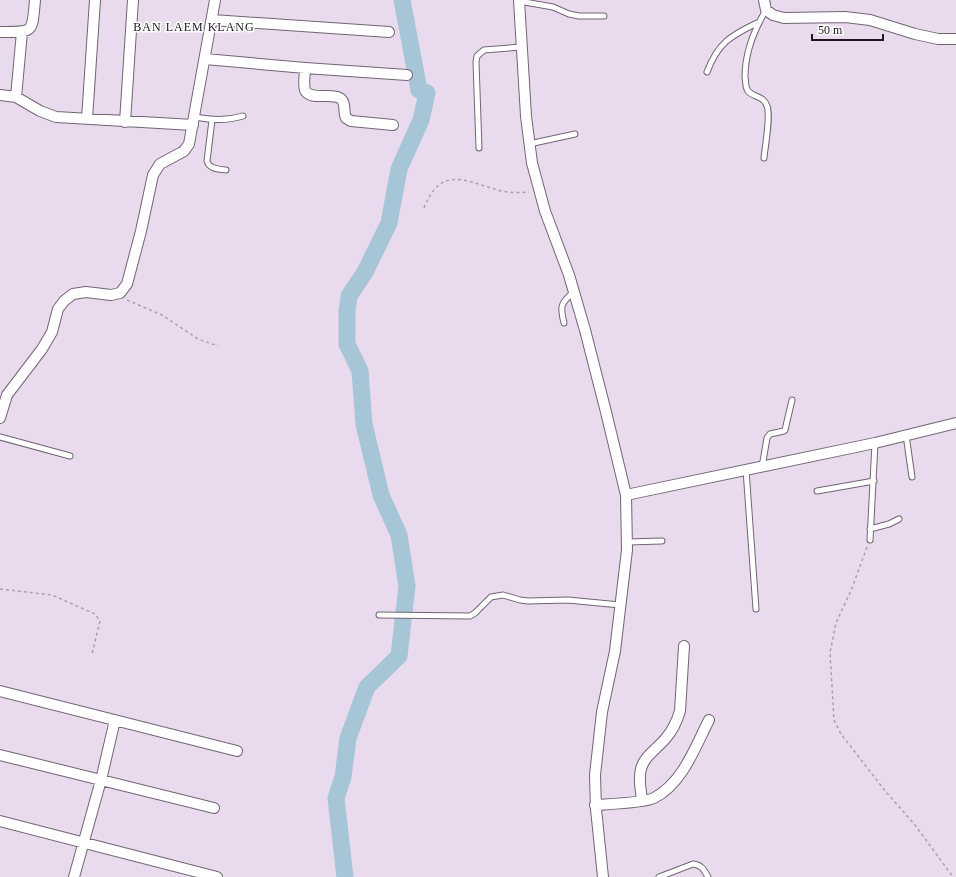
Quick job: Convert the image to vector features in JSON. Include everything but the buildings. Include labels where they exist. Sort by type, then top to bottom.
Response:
[{"type":"street","points":[[0,32],[22,32],[29,30],[33,25],[35,0]]},
{"type":"street","points":[[87,119],[94,0]]},
{"type":"street","points":[[125,122],[133,0]]},
{"type":"street","points":[[0,418],[7,395],[42,349],[52,332],[58,309],[64,301],[73,294],[86,292],[110,296],[120,293],[128,284],[153,175],[160,164],[187,148],[189,144],[215,0]]},
{"type":"street","points":[[519,1],[526,116],[532,163],[539,192],[574,292],[606,412],[626,495],[627,550],[615,651],[602,712],[595,774],[595,805],[603,877]]},
{"type":"street","points":[[765,5],[773,15],[784,18],[845,18],[870,20],[915,34],[938,39],[956,39]]},
{"type":"street","points":[[212,20],[389,32]]},
{"type":"street","points":[[16,97],[22,32]]},
{"type":"street","points":[[205,59],[407,75]]},
{"type":"street","points":[[305,68],[305,89],[307,93],[313,96],[337,97],[342,99],[344,103],[344,114],[346,118],[351,121],[393,125]]},
{"type":"street","points":[[0,95],[16,97],[40,111],[56,117],[125,122],[194,121]]},
{"type":"street","points":[[626,495],[875,443],[956,423]]},
{"type":"street","points":[[642,800],[640,778],[641,769],[645,760],[667,737],[678,719],[680,710],[684,646]]},
{"type":"street","points":[[0,691],[237,751]]},
{"type":"street","points":[[74,877],[101,780],[115,720]]},
{"type":"street","points":[[595,805],[653,799],[666,789],[680,774],[690,759],[709,720]]},
{"type":"street","points":[[0,755],[214,808]]},
{"type":"street","points":[[0,821],[217,877]]},
{"type":"lane","points":[[519,1],[553,7],[578,16],[604,16]]},
{"type":"lane","points":[[764,158],[769,113],[763,100],[749,92],[746,87],[745,67],[747,53],[765,5]]},
{"type":"lane","points":[[707,72],[715,56],[728,38],[737,32],[758,23]]},
{"type":"lane","points":[[479,148],[477,56],[484,50],[521,47]]},
{"type":"lane","points":[[194,121],[231,120],[243,116]]},
{"type":"lane","points":[[212,120],[207,161],[211,167],[226,170]]},
{"type":"lane","points":[[529,144],[575,134]]},
{"type":"lane","points":[[564,323],[561,306],[574,292]]},
{"type":"lane","points":[[762,467],[767,438],[770,434],[785,430],[792,400]]},
{"type":"lane","points":[[906,435],[912,477]]},
{"type":"lane","points":[[0,437],[70,456]]},
{"type":"lane","points":[[870,540],[875,443]]},
{"type":"lane","points":[[746,470],[756,609]]},
{"type":"lane","points":[[817,490],[874,481]]},
{"type":"lane","points":[[870,529],[889,524],[899,519]]},
{"type":"lane","points":[[627,542],[662,541]]},
{"type":"lane","points":[[379,615],[470,616],[491,598],[503,595],[528,601],[568,600],[620,605]]},
{"type":"lane","points":[[659,877],[693,864],[699,865],[708,877]]},
{"type":"path","points":[[424,208],[429,195],[437,186],[448,180],[476,182],[507,192],[539,192]]},
{"type":"path","points":[[120,293],[128,301],[162,315],[198,339],[218,346]]},
{"type":"path","points":[[870,540],[852,588],[836,623],[830,653],[834,720],[841,734],[886,792],[915,825],[953,877]]},
{"type":"path","points":[[0,588],[52,595],[95,614],[100,621],[92,654]]},
{"type":"waterway","points":[[345,877],[336,798],[343,777],[348,738],[367,687],[399,656],[407,586],[399,535],[381,495],[364,424],[360,371],[347,344],[347,311],[349,296],[365,272],[389,223],[399,169],[421,120],[427,93],[419,90],[402,0]]},
{"type":"district","name":"BAN LAEM KLANG","points":[[194,27]]}]
